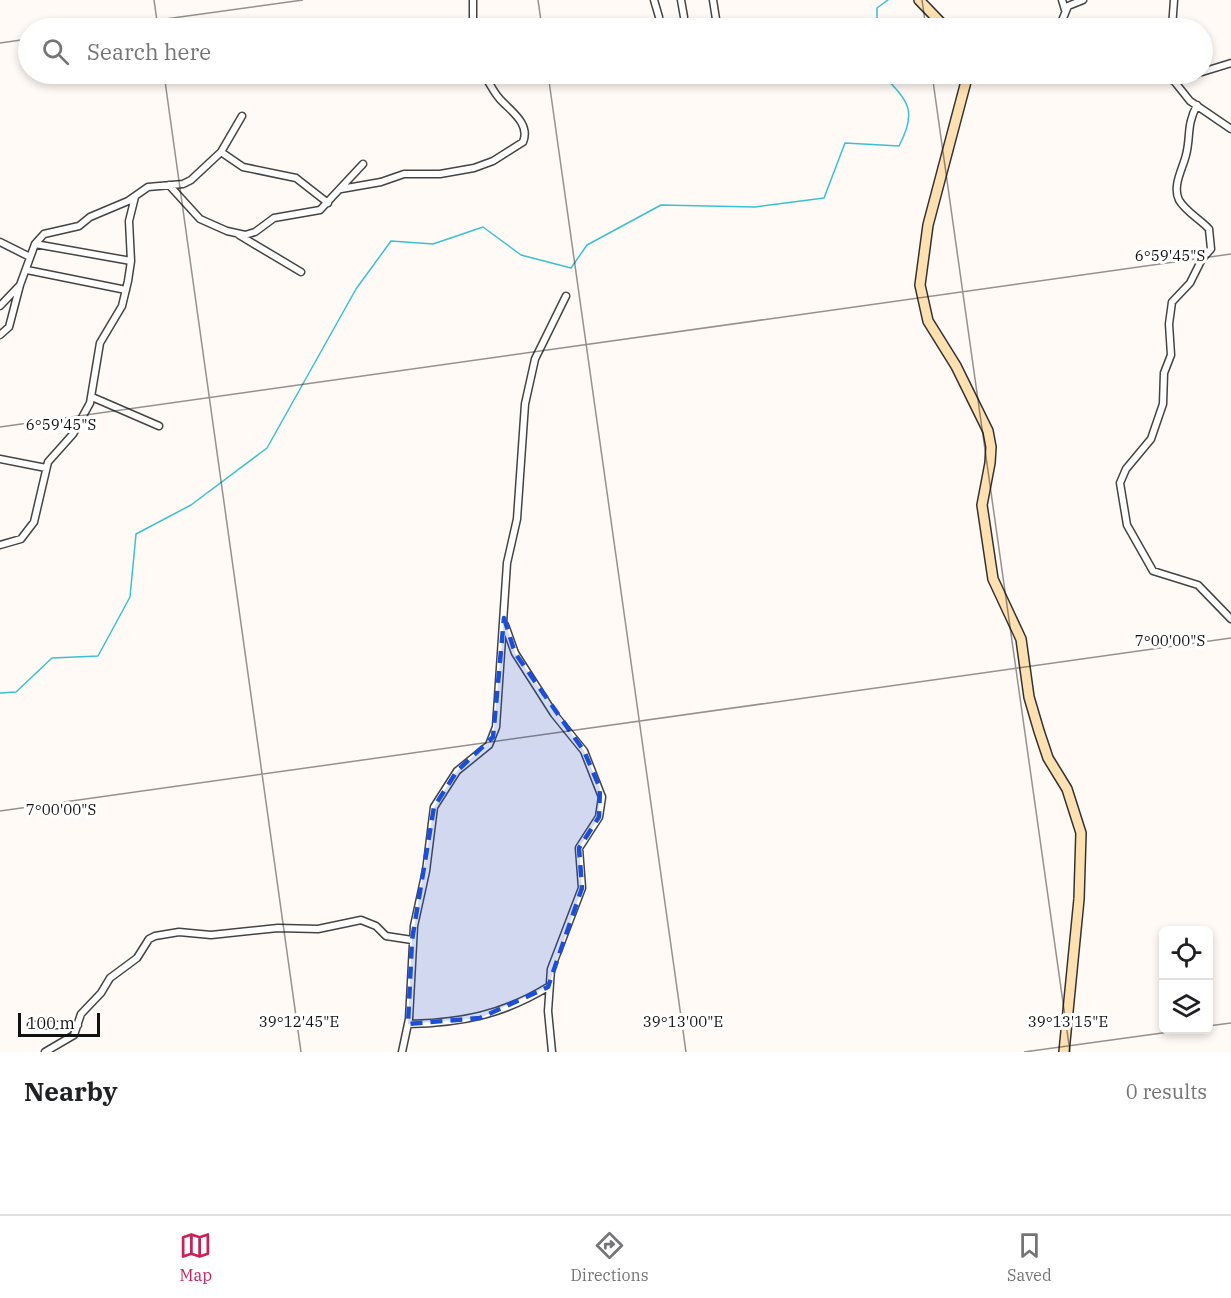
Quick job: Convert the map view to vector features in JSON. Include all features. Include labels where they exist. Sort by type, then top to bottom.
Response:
[{"type":"street","points":[[473,0],[473,18]]},
{"type":"street","points":[[654,0],[659,17]]},
{"type":"street","points":[[681,0],[684,17]]},
{"type":"street","points":[[713,0],[716,18]]},
{"type":"street","points":[[919,0],[936,18]]},
{"type":"street","points":[[1062,0],[1065,10]]},
{"type":"street","points":[[1062,18],[1068,6],[1083,0]]},
{"type":"street","points":[[1173,18],[1174,0]]},
{"type":"street","points":[[1213,69],[1231,63]]},
{"type":"street","points":[[341,189],[381,182],[404,174],[440,174],[474,168],[492,161],[523,142],[525,137],[518,118],[498,98],[489,84]]},
{"type":"street","points":[[965,84],[928,225],[920,285],[928,321],[956,366],[988,431],[991,447],[990,464],[982,505],[993,579],[1021,639],[1029,697],[1048,758],[1067,789],[1081,833],[1079,899],[1064,1052]]},
{"type":"street","points":[[1177,84],[1197,105],[1231,129]]},
{"type":"street","points":[[1197,105],[1188,128],[1186,154],[1180,170],[1177,193],[1183,205],[1209,229],[1212,243],[1194,277],[1172,302],[1169,324],[1171,355],[1164,373],[1163,404],[1151,439],[1126,470],[1121,488],[1127,525],[1153,571],[1198,585],[1231,619]]},
{"type":"street","points":[[0,335],[9,327],[30,257],[35,244],[44,234],[80,226],[90,217],[128,201],[148,188],[192,180],[221,152],[242,116]]},
{"type":"street","points":[[221,152],[243,167],[296,178],[328,203]]},
{"type":"street","points":[[239,235],[255,232],[274,218],[308,214],[328,203],[363,164]]},
{"type":"street","points":[[169,185],[200,219],[239,235],[301,272]]},
{"type":"street","points":[[0,545],[21,539],[34,522],[50,458],[74,434],[92,397],[100,343],[119,312],[126,290],[131,261],[129,221],[135,197]]},
{"type":"street","points":[[128,201],[132,210]]},
{"type":"street","points":[[0,242],[30,257]]},
{"type":"street","points":[[35,244],[131,261]]},
{"type":"street","points":[[27,270],[126,290]]},
{"type":"street","points":[[0,306],[21,285]]},
{"type":"street","points":[[402,1052],[408,1024],[412,940],[426,872],[434,807],[457,771],[484,750],[493,737],[507,563],[517,519],[522,436],[531,374],[545,337],[566,296]]},
{"type":"street","points":[[92,397],[159,426]]},
{"type":"street","points":[[0,459],[46,468]]},
{"type":"street","points":[[504,618],[510,644],[554,714],[577,739],[597,779],[602,797],[599,817],[579,848],[582,888],[555,957],[548,987],[548,1027],[552,1052]]},
{"type":"street","points":[[45,1052],[70,1039],[81,1014],[101,993],[112,975],[137,958],[149,939],[155,936],[179,932],[211,935],[278,928],[330,928],[361,920],[376,926],[386,936],[412,940]]},
{"type":"street","points":[[408,1024],[480,1018],[530,998],[548,987]]},
{"type":"street","points":[[31,1025],[78,1025]]},
{"type":"highlighted area","points":[[504,618],[515,653],[584,751],[600,788],[599,817],[579,848],[582,888],[548,987],[480,1018],[408,1024],[412,940],[434,807],[457,771],[493,737]]},
{"type":"waterway","points":[[877,18],[877,8],[888,0]]},
{"type":"waterway","points":[[0,693],[16,692],[52,658],[98,656],[130,597],[136,534],[191,505],[267,448],[356,289],[391,241],[433,244],[483,227],[521,255],[571,268],[587,245],[661,205],[755,207],[824,198],[845,143],[899,146],[905,134],[909,115],[904,99],[891,84]]}]
